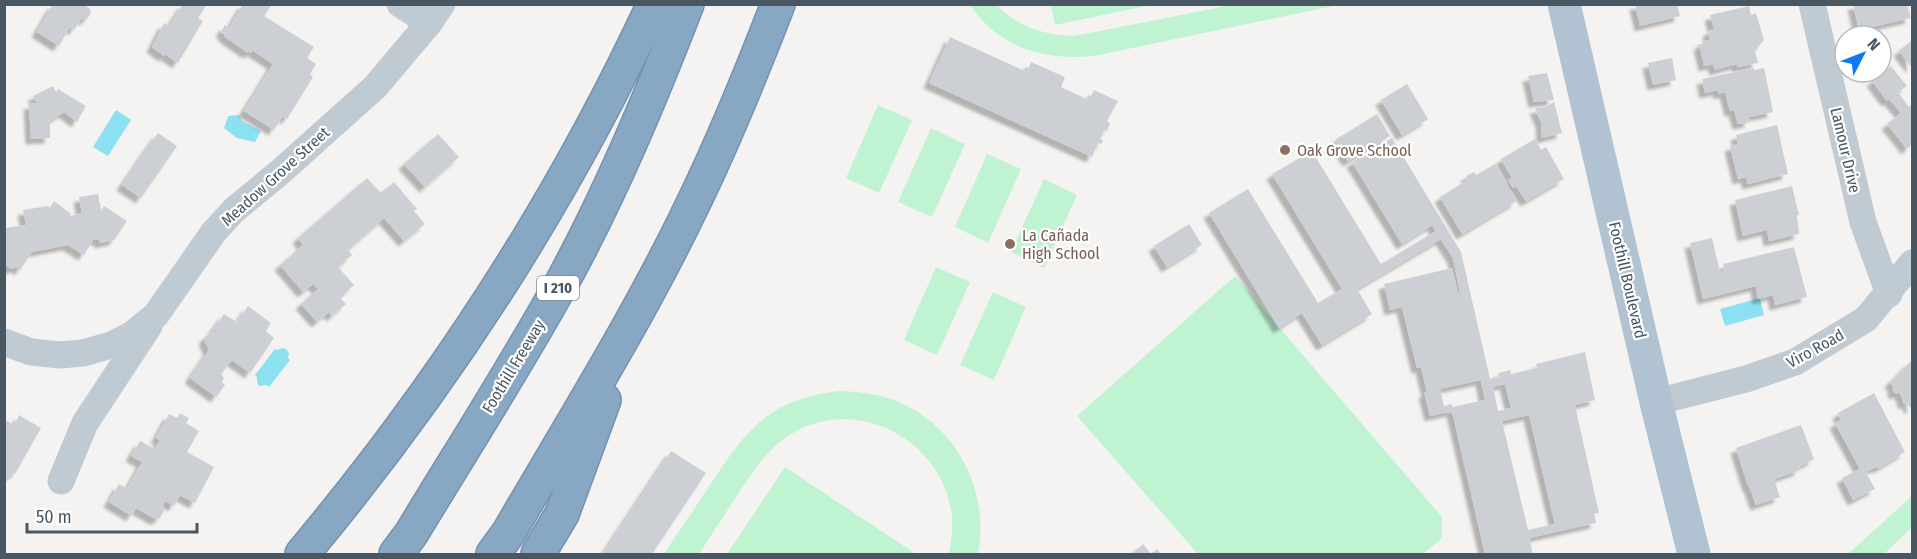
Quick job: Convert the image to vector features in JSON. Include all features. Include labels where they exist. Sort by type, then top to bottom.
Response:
[{"type":"highway","points":[[302,555],[356,489],[500,285],[562,183],[621,74],[654,4]]},
{"type":"highway","name":"Foothill Freeway","points":[[396,555],[499,389],[566,275],[623,163],[687,4]]},
{"type":"highway","points":[[494,555],[638,311],[690,210],[737,106],[778,4]]},
{"type":"highway","points":[[538,555],[561,514],[638,311]]},
{"type":"main road","name":"Foothill Boulevard","points":[[1564,4],[1656,402],[1694,555]]},
{"type":"street","points":[[400,4],[435,14]]},
{"type":"street","name":"Lamour Drive","points":[[1812,4],[1863,222],[1889,294]]},
{"type":"street","name":"Meadow Grove Street","points":[[4,342],[32,352],[60,355],[82,353],[111,345],[131,335],[156,315],[213,233],[234,210],[375,87],[435,14]]},
{"type":"street","name":"Viro Road","points":[[1656,402],[1746,379],[1795,362],[1866,319],[1889,294],[1912,263]]},
{"type":"street","points":[[61,481],[85,423],[156,315]]},
{"type":"green space","points":[[1051,4],[1151,4],[1151,5],[1055,25]]},
{"type":"green space","points":[[970,5],[997,5],[1014,19],[1032,28],[1052,34],[1074,36],[1232,5],[1338,5],[1094,56],[1076,57],[1040,53],[1009,41],[982,20]]},
{"type":"green space","points":[[878,105],[912,120],[879,193],[846,178]]},
{"type":"green space","points":[[931,128],[965,144],[932,217],[898,202]]},
{"type":"green space","points":[[987,154],[1021,169],[988,243],[955,227]]},
{"type":"green space","points":[[1044,179],[1077,195],[1044,268],[1011,252]]},
{"type":"green space","points":[[936,267],[970,282],[937,355],[904,340]]},
{"type":"green space","points":[[1235,276],[1442,517],[1442,538],[1423,554],[1198,554],[1077,416]]},
{"type":"green space","points":[[993,292],[1026,307],[994,380],[960,365]]},
{"type":"green space","points":[[840,391],[872,394],[903,404],[923,415],[955,447],[966,466],[979,509],[981,531],[978,554],[949,554],[952,529],[950,505],[941,481],[928,460],[910,442],[889,430],[866,422],[842,419],[817,423],[793,433],[775,446],[754,470],[699,554],[664,554],[723,465],[762,420],[777,409],[795,401]]},
{"type":"green space","points":[[785,467],[916,554],[727,554]]},
{"type":"green space","points":[[1912,496],[1912,527],[1884,554],[1848,554]]},
{"type":"water","points":[[116,110],[131,120],[108,156],[93,147]]},
{"type":"water","points":[[239,115],[242,121],[261,131],[255,142],[237,138],[224,128],[228,116]]},
{"type":"water","points":[[1760,298],[1764,315],[1725,326],[1720,309]]},
{"type":"water","points":[[282,348],[289,353],[290,360],[269,387],[259,386],[255,375],[275,349]]},
{"type":"building","points":[[53,4],[86,6],[91,13],[87,19],[81,19],[74,30],[70,27],[59,46],[37,32]]},
{"type":"building","points":[[183,4],[207,4],[198,18],[203,21],[178,63],[152,47],[164,23],[169,26]]},
{"type":"building","points":[[243,4],[269,4],[271,6],[264,16],[314,47],[307,58],[316,64],[310,74],[313,77],[287,119],[283,116],[274,130],[244,111],[273,64],[252,50],[248,53],[221,32],[225,25],[229,28]]},
{"type":"building","points":[[1635,4],[1677,4],[1680,16],[1640,26]]},
{"type":"building","points":[[1853,4],[1907,4],[1911,18],[1885,24],[1858,24]]},
{"type":"building","points":[[1749,6],[1751,15],[1756,13],[1764,40],[1760,45],[1754,47],[1758,63],[1738,67],[1737,64],[1715,70],[1713,64],[1704,66],[1699,44],[1710,40],[1708,31],[1714,29],[1710,15]]},
{"type":"building","points":[[950,37],[1027,72],[1031,62],[1065,77],[1061,87],[1089,100],[1094,90],[1118,101],[1107,121],[1110,123],[1107,131],[1104,130],[1100,139],[1103,140],[1101,144],[1098,143],[1092,157],[929,83]]},
{"type":"building","points":[[1912,40],[1912,68],[1899,51]]},
{"type":"building","points":[[1672,58],[1676,80],[1653,85],[1648,63]]},
{"type":"building","points":[[1754,68],[1754,70],[1764,68],[1773,112],[1749,117],[1750,122],[1738,124],[1734,110],[1730,111],[1725,92],[1719,94],[1718,90],[1705,93],[1702,79]]},
{"type":"building","points":[[1893,68],[1907,86],[1898,92],[1909,107],[1912,104],[1912,144],[1907,149],[1887,124],[1901,113],[1889,99],[1887,101],[1874,84],[1893,84]]},
{"type":"building","points":[[1547,73],[1554,100],[1534,102],[1528,76]]},
{"type":"building","points":[[1407,84],[1428,119],[1402,135],[1381,100]]},
{"type":"building","points":[[53,86],[56,92],[58,89],[86,106],[77,122],[64,112],[50,121],[50,138],[31,139],[29,104],[37,103],[33,96]]},
{"type":"building","points":[[1554,102],[1562,133],[1542,138],[1541,122],[1535,108],[1545,107]]},
{"type":"building","points":[[1377,114],[1390,136],[1348,161],[1335,140]]},
{"type":"building","points":[[1777,125],[1788,174],[1748,184],[1746,177],[1738,179],[1730,146],[1738,144],[1736,135]]},
{"type":"building","points":[[158,133],[177,146],[141,198],[122,185]]},
{"type":"building","points":[[438,134],[459,157],[425,187],[404,164]]},
{"type":"building","points":[[1392,138],[1461,252],[1490,379],[1499,377],[1498,373],[1510,370],[1511,374],[1537,368],[1536,364],[1585,352],[1595,400],[1575,405],[1599,513],[1594,514],[1596,523],[1529,538],[1533,554],[1485,554],[1452,411],[1430,416],[1421,367],[1417,368],[1402,307],[1390,310],[1384,284],[1452,268],[1458,293],[1460,293],[1453,258],[1441,239],[1357,289],[1372,314],[1322,345],[1302,313],[1279,328],[1209,213],[1248,189],[1318,303],[1342,289],[1272,174],[1312,151],[1381,264],[1436,231],[1432,225],[1402,244],[1352,162]],"holes":[[[1481,380],[1485,400],[1452,407],[1452,404],[1444,406],[1440,389]],[[1505,384],[1511,408],[1498,411],[1493,387]],[[1529,415],[1555,524],[1528,530],[1502,421]]]},
{"type":"building","points":[[1535,139],[1541,150],[1546,147],[1564,179],[1526,201],[1516,186],[1513,188],[1508,180],[1512,178],[1501,159]]},
{"type":"building","points":[[1495,164],[1517,201],[1462,234],[1440,197],[1468,180],[1466,176],[1474,172],[1476,175]]},
{"type":"building","points":[[367,178],[381,193],[394,182],[417,209],[414,211],[425,224],[404,241],[384,218],[348,250],[352,255],[338,267],[354,285],[340,298],[346,304],[332,316],[329,312],[317,322],[301,304],[318,289],[313,284],[303,292],[280,265],[303,245],[298,238]]},
{"type":"building","points":[[1792,186],[1799,215],[1797,215],[1799,234],[1769,241],[1767,230],[1743,236],[1735,200]]},
{"type":"building","points":[[98,194],[101,210],[104,206],[127,221],[114,240],[100,243],[99,239],[93,240],[84,255],[68,245],[32,252],[20,270],[16,267],[11,269],[4,264],[4,228],[26,225],[23,210],[48,206],[49,209],[54,201],[71,216],[82,213],[79,197]]},
{"type":"building","points":[[1189,224],[1202,245],[1167,267],[1154,246]]},
{"type":"building","points":[[1712,238],[1720,272],[1725,270],[1723,264],[1794,247],[1807,297],[1775,305],[1773,295],[1758,299],[1756,286],[1703,299],[1690,243]]},
{"type":"building","points":[[248,306],[271,323],[266,331],[274,338],[250,373],[232,360],[221,374],[225,385],[216,397],[190,378],[209,350],[205,337],[214,332],[212,331],[224,314],[237,322]]},
{"type":"building","points":[[1912,360],[1912,410],[1906,402],[1904,404],[1899,392],[1896,394],[1892,390],[1894,388],[1890,382]]},
{"type":"building","points":[[1874,393],[1905,452],[1879,468],[1876,467],[1866,472],[1875,489],[1853,500],[1842,478],[1860,469],[1835,423],[1841,420],[1838,413]]},
{"type":"building","points":[[180,413],[189,418],[186,423],[199,431],[187,452],[214,467],[195,503],[180,495],[174,506],[165,501],[163,506],[165,509],[160,518],[155,519],[136,508],[132,516],[109,502],[119,484],[127,489],[142,462],[131,456],[140,441],[155,449],[160,440],[156,438],[169,414],[177,418]]},
{"type":"building","points":[[19,415],[41,428],[15,474],[12,472],[4,486],[4,419],[14,425]]},
{"type":"building","points":[[1801,425],[1814,459],[1799,467],[1800,470],[1774,479],[1780,497],[1756,505],[1736,448]]},
{"type":"building","points":[[671,451],[706,473],[652,554],[603,554]]},
{"type":"building","points":[[1143,544],[1151,554],[1132,554]]},
{"type":"building","points":[[1157,549],[1161,554],[1151,554]]},
{"type":"place","name":"Oak Grove School","points":[[1285,150]]},
{"type":"place","name":"La Cañada High School","points":[[1010,244]]}]
